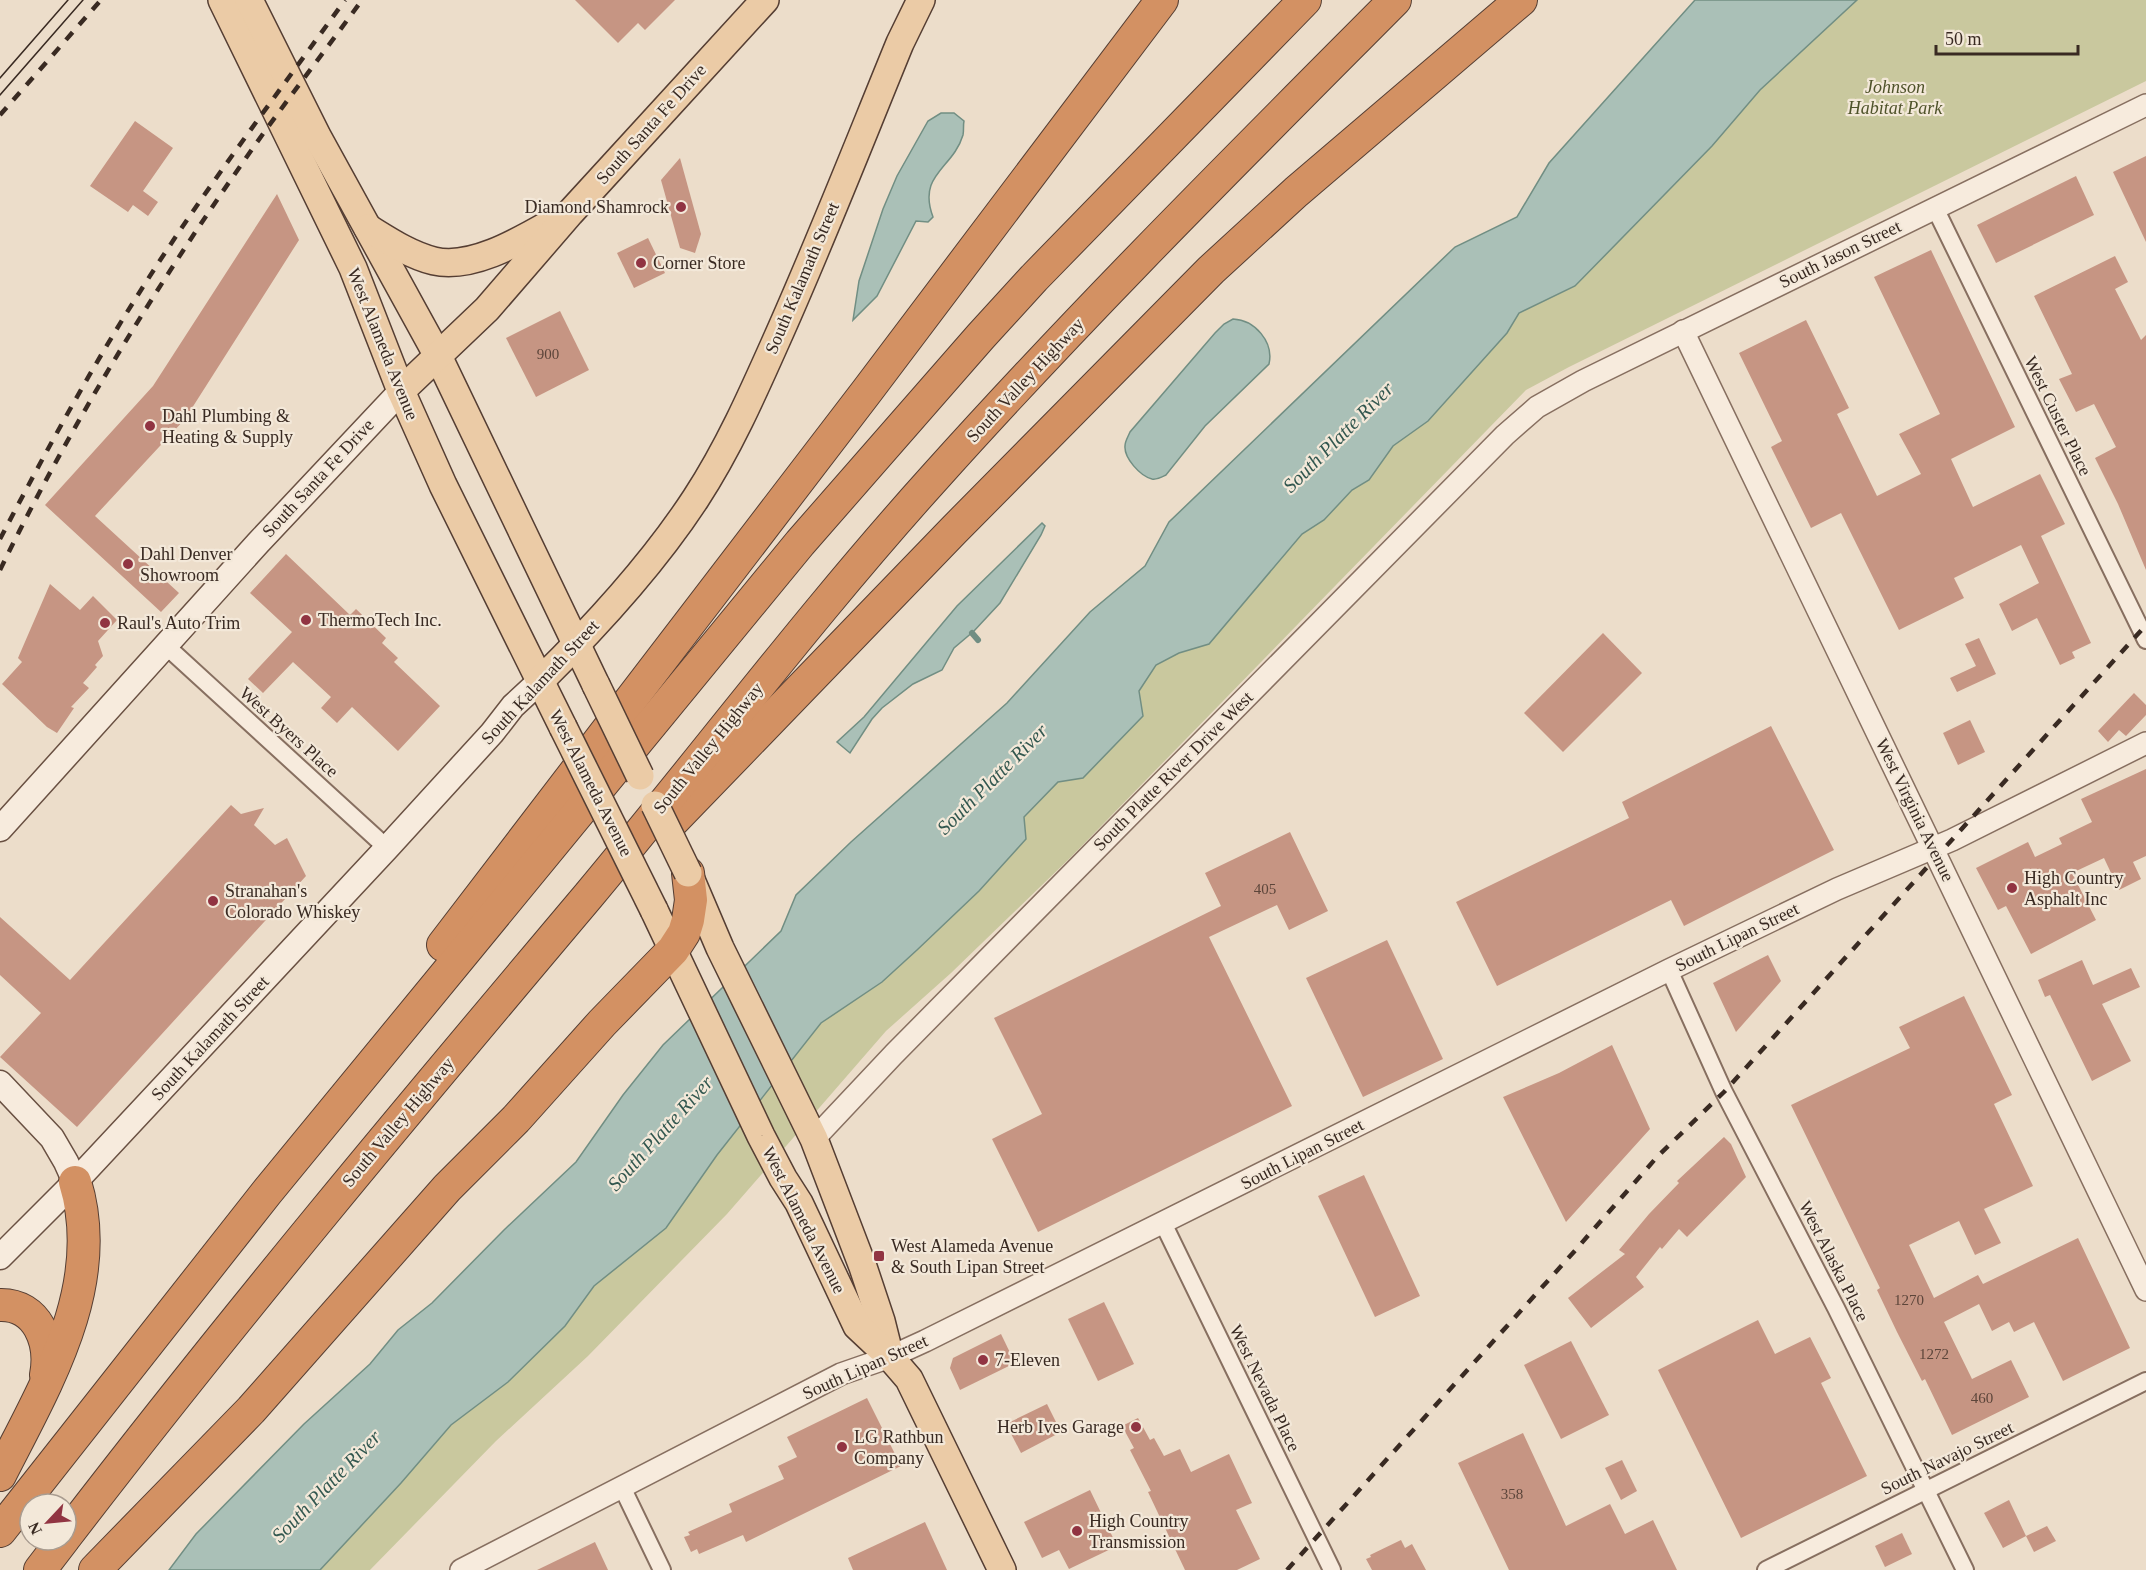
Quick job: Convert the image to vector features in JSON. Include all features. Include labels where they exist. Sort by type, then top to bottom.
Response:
[{"type":"highway","points":[[267,1192],[366,1048],[867,391],[1161,0]]},
{"type":"highway","points":[[0,1531],[267,1192],[749,605],[981,336],[1104,204],[1305,0]]},
{"type":"highway","name":"South Valley Highway","points":[[78,1521],[312,1226],[591,892],[817,614],[931,481],[1105,294],[1395,0]]},
{"type":"highway","points":[[312,1226],[651,844],[952,531],[1241,242],[1296,192],[1521,0]]},
{"type":"highway","points":[[95,1570],[251,1410],[447,1188],[516,1119],[602,1023],[673,950],[684,933],[688,920],[691,900],[688,873]]},
{"type":"highway","points":[[0,1475],[44,1387],[67,1333],[82,1275],[85,1231],[81,1201],[75,1182]]},
{"type":"highway","points":[[0,1305],[21,1308],[41,1329],[48,1356],[44,1387]]},
{"type":"highway","points":[[40,1570],[54,1552]]},
{"type":"main road","name":"West Alameda Avenue","points":[[222,0],[353,268],[401,391],[443,486],[654,910],[761,1136],[799,1203],[857,1326],[890,1357],[909,1379],[1002,1570]]},
{"type":"main road","name":"West Alameda Avenue","points":[[249,0],[317,136],[438,356],[688,873],[720,948],[814,1139],[863,1267],[890,1357]]},
{"type":"main road","name":"South Santa Fe Drive","points":[[0,830],[339,454],[487,309],[570,213],[765,0]]},
{"type":"main road","name":"South Kalamath Street","points":[[0,1257],[75,1182],[387,848],[492,733],[513,706],[577,645],[670,534],[696,498],[746,408],[784,323],[900,44],[921,0]]},
{"type":"main road","points":[[367,228],[416,255],[436,262],[454,262],[487,256],[570,213]]},
{"type":"main road","points":[[0,1083],[52,1138],[75,1182]]},
{"type":"street","name":"South Jason Street","points":[[1536,407],[1683,331],[2146,105]]},
{"type":"street","name":"West Custer Place","points":[[1935,208],[2146,640]]},
{"type":"street","name":"West Virginia Avenue","points":[[1683,331],[2146,1290]]},
{"type":"street","name":"South Platte River Drive West","points":[[814,1139],[901,1047],[1505,435],[1536,407]]},
{"type":"street","name":"West Byers Place","points":[[165,645],[387,848]]},
{"type":"street","name":"South Lipan Street","points":[[462,1570],[841,1374],[890,1357],[1669,970],[1837,890],[1933,848],[2146,743]]},
{"type":"street","name":"West Alaska Place","points":[[1669,970],[1724,1092],[1836,1308],[1965,1570]]},
{"type":"street","name":"West Nevada Place","points":[[1163,1223],[1332,1570]]},
{"type":"street","name":"South Navajo Street","points":[[1766,1570],[2146,1381]]},
{"type":"street","points":[[622,1487],[662,1570]]},
{"type":"green space","name":"Johnson Habitat Park","points":[[1857,0],[2146,0],[2146,81],[1526,390],[1071,857],[951,973],[886,1031],[727,1214],[588,1356],[496,1441],[370,1570],[319,1570],[401,1483],[451,1425],[508,1382],[565,1326],[594,1286],[666,1228],[717,1155],[821,1023],[882,982],[979,891],[1026,839],[1024,817],[1058,782],[1083,778],[1156,665],[1179,653],[1209,644],[1302,534],[1324,520],[1352,490],[1369,480],[1393,446],[1428,421],[1507,333],[1519,313],[1575,286],[1712,146],[1760,90]]},
{"type":"water","name":"South Platte River","points":[[1695,0],[1857,0],[1760,90],[1712,146],[1575,286],[1519,313],[1507,333],[1428,421],[1393,446],[1369,480],[1352,490],[1324,520],[1302,534],[1209,644],[1179,653],[1156,665],[1139,691],[1143,716],[1083,778],[1058,782],[1024,817],[1026,839],[979,891],[882,982],[821,1023],[717,1155],[666,1228],[594,1286],[565,1326],[508,1382],[451,1425],[320,1570],[169,1570],[196,1534],[304,1424],[370,1364],[398,1330],[432,1303],[576,1162],[623,1095],[663,1045],[781,931],[796,895],[851,842],[1007,703],[1090,612],[1145,566],[1169,522],[1455,247],[1517,217],[1549,163]]},
{"type":"water","points":[[941,113],[954,113],[964,121],[963,135],[958,147],[933,181],[929,203],[933,217],[928,222],[916,221],[877,296],[853,320],[859,281],[883,209],[897,176],[928,121]]},
{"type":"water","points":[[1233,319],[1249,323],[1266,340],[1270,356],[1269,364],[1205,426],[1166,475],[1156,479],[1147,477],[1134,466],[1125,451],[1130,432],[1215,333]]},
{"type":"water","points":[[1042,523],[1045,526],[1041,535],[1000,603],[974,631],[954,648],[942,670],[913,684],[882,708],[850,753],[837,742],[864,717],[957,606]]},
{"type":"building","points":[[575,0],[675,0],[645,30],[638,23],[618,43]]},
{"type":"building","points":[[135,121],[173,148],[143,191],[158,202],[148,216],[133,205],[128,212],[90,186]]},
{"type":"building","points":[[2146,156],[2146,242],[2113,172]]},
{"type":"building","name":"Diamond Shamrock","points":[[680,158],[701,234],[695,253],[680,248],[661,180]]},
{"type":"building","points":[[2076,176],[2094,215],[1996,263],[1977,225]]},
{"type":"building","points":[[277,194],[299,240],[185,419],[95,516],[179,593],[161,612],[45,505],[153,386]]},
{"type":"building","name":"Corner Store","points":[[648,238],[665,273],[634,288],[617,253]]},
{"type":"building","points":[[1931,250],[2015,427],[1951,459],[1973,507],[2040,474],[2065,524],[2041,536],[2091,643],[2072,652],[2075,658],[2060,665],[2037,618],[2012,631],[1999,604],[2039,583],[2021,545],[1954,578],[1964,598],[1899,630],[1841,513],[1811,528],[1771,447],[1782,441],[1739,353],[1806,320],[1849,408],[1837,414],[1877,496],[1921,474],[1899,434],[1940,414],[1874,277]]},
{"type":"building","points":[[2115,256],[2128,282],[2115,289],[2141,340],[2146,335],[2146,570],[2118,504],[2095,458],[2116,447],[2094,404],[2076,412],[2059,379],[2072,374],[2034,296]]},
{"type":"building","points":[[560,311],[589,370],[536,397],[506,338]]},
{"type":"building","points":[[286,554],[350,615],[356,609],[386,638],[382,643],[398,658],[394,662],[440,706],[398,751],[352,707],[337,723],[321,708],[331,697],[293,662],[263,693],[248,679],[292,632],[250,593]]},
{"type":"building","points":[[50,584],[80,610],[93,596],[117,620],[98,641],[103,656],[83,683],[89,688],[71,707],[74,708],[57,733],[47,727],[2,684],[22,662],[18,658]]},
{"type":"building","points":[[1603,633],[1642,673],[1563,752],[1524,713]]},
{"type":"building","points":[[1979,638],[1996,674],[1957,692],[1950,678],[1976,666],[1965,644]]},
{"type":"building","points":[[2134,693],[2146,705],[2146,715],[2126,736],[2119,730],[2108,742],[2098,731]]},
{"type":"building","points":[[1970,720],[1985,752],[1958,765],[1943,733]]},
{"type":"building","points":[[1771,726],[1834,850],[1684,926],[1671,900],[1497,986],[1456,902],[1629,818],[1622,802]]},
{"type":"building","points":[[2146,769],[2146,856],[2133,862],[2141,879],[2119,890],[2104,858],[2072,873],[2096,920],[2031,954],[2006,906],[1998,910],[1976,868],[2028,842],[2035,857],[2062,844],[2059,838],[2092,822],[2081,799]]},
{"type":"building","points":[[231,805],[241,814],[264,808],[254,825],[275,845],[287,838],[306,876],[77,1127],[0,1057],[41,1013],[0,975],[0,917],[70,980]]},
{"type":"building","points":[[1290,832],[1328,911],[1289,930],[1277,905],[1209,937],[1292,1106],[1038,1232],[992,1139],[1042,1114],[994,1018],[1221,906],[1205,873]]},
{"type":"building","points":[[1387,940],[1443,1059],[1363,1097],[1306,978]]},
{"type":"building","points":[[1768,955],[1781,981],[1736,1032],[1713,983]]},
{"type":"building","points":[[2082,960],[2093,985],[2131,968],[2140,987],[2102,1004],[2131,1061],[2092,1081],[2050,995],[2045,997],[2038,980]]},
{"type":"building","points":[[1964,996],[2012,1095],[1994,1104],[2033,1186],[1984,1209],[2001,1243],[1975,1255],[1959,1221],[1909,1245],[1934,1298],[1978,1275],[1983,1284],[2078,1238],[2130,1348],[2063,1381],[2034,1322],[2014,1332],[2009,1322],[1992,1331],[1979,1304],[1944,1322],[1972,1379],[2011,1360],[2029,1397],[1952,1435],[1925,1379],[1922,1381],[1897,1332],[1877,1290],[1880,1288],[1791,1105],[1910,1048],[1899,1027]]},
{"type":"building","points":[[1612,1045],[1650,1129],[1566,1222],[1503,1097],[1559,1073]]},
{"type":"building","points":[[1724,1137],[1731,1144],[1746,1177],[1687,1237],[1679,1229],[1662,1249],[1660,1247],[1636,1277],[1644,1287],[1591,1328],[1568,1298],[1625,1254],[1619,1250],[1649,1214],[1679,1183],[1677,1181]]},
{"type":"building","points":[[1364,1175],[1420,1296],[1375,1317],[1318,1196]]},
{"type":"building","points":[[1104,1302],[1134,1364],[1098,1381],[1068,1319]]},
{"type":"building","points":[[1758,1320],[1775,1354],[1810,1337],[1831,1378],[1821,1383],[1867,1476],[1741,1538],[1658,1370]]},
{"type":"building","name":"7-Eleven","points":[[1001,1334],[1015,1363],[960,1390],[950,1368],[953,1358]]},
{"type":"building","points":[[1571,1341],[1609,1415],[1561,1439],[1524,1365]]},
{"type":"building","name":"LG Rathbun Company","points":[[867,1398],[901,1466],[746,1542],[743,1535],[699,1554],[697,1549],[691,1552],[684,1537],[690,1535],[688,1532],[732,1512],[729,1504],[784,1479],[778,1466],[797,1457],[787,1437]]},
{"type":"building","points":[[1047,1404],[1061,1432],[1021,1453],[1006,1424]]},
{"type":"building","points":[[1138,1418],[1150,1440],[1154,1438],[1164,1456],[1180,1449],[1191,1472],[1229,1454],[1252,1503],[1236,1510],[1260,1559],[1237,1570],[1185,1570],[1148,1492],[1151,1491],[1130,1450],[1134,1448],[1122,1426]]},
{"type":"building","points":[[1523,1433],[1566,1526],[1610,1504],[1625,1534],[1653,1520],[1677,1570],[1509,1570],[1458,1463]]},
{"type":"building","points":[[1622,1460],[1637,1491],[1621,1500],[1605,1468]]},
{"type":"building","points":[[1090,1490],[1117,1546],[1069,1569],[1059,1550],[1042,1558],[1024,1522]]},
{"type":"building","points":[[2009,1500],[2026,1536],[2003,1548],[1984,1513]]},
{"type":"building","points":[[925,1522],[947,1570],[853,1570],[848,1558]]},
{"type":"building","points":[[2047,1526],[2056,1541],[2034,1552],[2026,1536]]},
{"type":"building","points":[[1902,1533],[1912,1554],[1885,1567],[1875,1546]]},
{"type":"building","points":[[1401,1540],[1405,1548],[1412,1544],[1426,1570],[1372,1570],[1366,1559]]},
{"type":"building","points":[[595,1542],[608,1570],[537,1570]]},
{"type":"waterway","points":[[972,633],[978,640]]},
{"type":"tram line","points":[[0,78],[68,0]]},
{"type":"tram line","points":[[0,95],[83,0]]},
{"type":"railway","points":[[0,115],[101,0]]},
{"type":"railway","points":[[0,539],[68,413],[141,290],[215,180],[345,0]]},
{"type":"railway","points":[[0,570],[59,456],[157,290],[228,183],[362,0]]},
{"type":"railway","points":[[1287,1570],[1657,1157],[1724,1092],[2146,625]]},
{"type":"place","name":"Diamond Shamrock","points":[[681,207]]},
{"type":"place","name":"Corner Store","points":[[641,263]]},
{"type":"place","name":"Dahl Plumbing & Heating & Supply","points":[[150,426]]},
{"type":"place","name":"Dahl Denver Showroom","points":[[128,564]]},
{"type":"place","name":"ThermoTech Inc.","points":[[306,620]]},
{"type":"place","name":"Raul's Auto Trim","points":[[105,623]]},
{"type":"place","name":"High Country Asphalt Inc","points":[[2012,888]]},
{"type":"place","name":"Stranahan's Colorado Whiskey","points":[[213,901]]},
{"type":"place","name":"West Alameda Avenue & South Lipan Street","points":[[879,1256]]},
{"type":"place","name":"7-Eleven","points":[[983,1360]]},
{"type":"place","name":"Herb Ives Garage","points":[[1136,1427]]},
{"type":"place","name":"LG Rathbun Company","points":[[842,1447]]},
{"type":"place","name":"High Country Transmission","points":[[1077,1531]]}]
